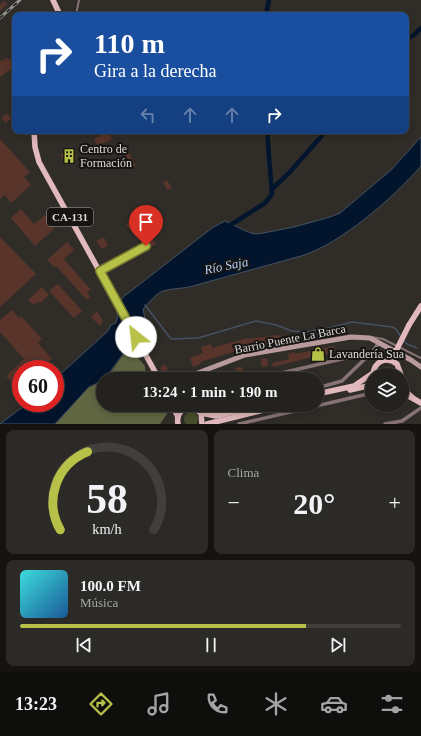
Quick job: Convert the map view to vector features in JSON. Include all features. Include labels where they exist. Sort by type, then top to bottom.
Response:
[{"type":"main road","points":[[53,0],[59,12]]},
{"type":"main road","name":"CA-131","points":[[34,134],[34,144],[39,162],[156,372]]},
{"type":"main road","points":[[398,368],[394,359],[409,325],[421,306]]},
{"type":"main road","points":[[375,368],[376,364],[384,360],[394,359]]},
{"type":"main road","points":[[324,393],[351,387],[365,379]]},
{"type":"main road","points":[[324,395],[365,387]]},
{"type":"main road","points":[[409,395],[414,400]]},
{"type":"main road","points":[[409,397],[421,403]]},
{"type":"main road","points":[[227,414],[250,410],[255,417]]},
{"type":"main road","points":[[176,412],[178,417],[178,424]]},
{"type":"main road","points":[[178,417],[181,412]]},
{"type":"main road","points":[[202,424],[201,413],[214,416],[235,412]]},
{"type":"main road","points":[[207,424],[246,414],[255,417],[267,412]]},
{"type":"street","name":"Barrio Puente La Barca","points":[[200,372],[245,355],[351,337],[370,338],[421,367]]},
{"type":"street","points":[[324,386],[342,381],[369,355],[379,342]]},
{"type":"street","points":[[285,372],[363,354],[369,355]]},
{"type":"street","points":[[239,424],[255,417],[365,394]]},
{"type":"street","points":[[385,424],[402,421],[421,408]]},
{"type":"street","points":[[402,421],[406,424]]},
{"type":"lane","points":[[77,12],[79,0]]},
{"type":"lane","points":[[100,271],[146,246]]},
{"type":"lane","points":[[370,338],[373,336],[383,339],[421,358]]},
{"type":"green space","points":[[129,347],[145,366],[145,372],[111,372]]},
{"type":"green space","points":[[96,384],[96,412],[166,412],[167,414],[160,424],[55,424],[89,387]]},
{"type":"green space","points":[[191,412],[196,414],[198,419],[196,424],[186,424],[184,419],[186,414]]},
{"type":"water","name":"Río Saja","points":[[421,137],[421,166],[382,205],[333,241],[317,250],[301,256],[189,287],[160,292],[143,309],[145,319],[139,332],[110,372],[96,372],[96,384],[89,387],[55,424],[0,424],[16,412],[64,412],[64,371],[108,331],[111,325],[116,323],[122,298],[212,228],[225,221],[246,231],[258,234],[294,227],[330,217],[340,213],[391,170]]},
{"type":"building","points":[[4,1],[7,4],[0,11],[0,5]]},
{"type":"building","points":[[5,58],[12,60],[12,69],[0,77],[0,60],[4,61]]},
{"type":"building","points":[[7,113],[11,119],[5,123],[2,118]]},
{"type":"building","points":[[104,134],[109,134],[112,139],[98,146],[94,139]]},
{"type":"building","points":[[0,139],[30,172],[24,177],[31,185],[11,203],[5,195],[0,199]]},
{"type":"building","name":"Centro de Formación","points":[[72,149],[77,158],[66,165],[60,154]]},
{"type":"building","points":[[129,153],[136,166],[133,168],[125,155]]},
{"type":"building","points":[[167,180],[172,188],[167,190],[163,182]]},
{"type":"building","points":[[21,209],[34,224],[45,215],[53,223],[51,225],[54,229],[35,246],[11,218]]},
{"type":"building","points":[[140,216],[143,221],[129,229],[126,224]]},
{"type":"building","points":[[0,237],[36,274],[0,307]]},
{"type":"building","points":[[104,237],[108,246],[102,249],[96,241]]},
{"type":"building","points":[[154,240],[156,244],[151,247],[148,243]]},
{"type":"building","points":[[67,242],[74,250],[64,259],[91,290],[87,292],[90,297],[87,300],[56,266],[54,267],[47,260]]},
{"type":"building","points":[[58,284],[82,311],[74,318],[49,291]]},
{"type":"building","points":[[42,287],[49,295],[40,303],[37,302],[33,305],[28,300]]},
{"type":"building","points":[[12,310],[19,318],[21,316],[42,339],[38,343],[52,359],[23,360],[24,359],[0,332],[0,320]]},
{"type":"building","points":[[97,311],[103,321],[100,326],[91,317]]},
{"type":"building","points":[[280,335],[282,342],[246,348],[200,362],[201,364],[193,367],[190,358],[203,353],[201,347],[211,344],[212,348],[244,339]]},
{"type":"building","points":[[334,346],[335,351],[273,367],[272,363],[289,359],[288,354]]},
{"type":"building","points":[[267,358],[268,366],[262,367],[261,359]]},
{"type":"building","points":[[163,364],[168,368],[166,372],[160,369]]},
{"type":"building","points":[[242,367],[243,372],[236,372],[235,368]]},
{"type":"building","points":[[12,370],[12,382],[6,376]]},
{"type":"waterway","points":[[267,12],[269,0]]},
{"type":"waterway","points":[[409,38],[421,28]]},
{"type":"waterway","points":[[229,226],[265,203],[272,194],[267,134]]},
{"type":"waterway","points":[[273,188],[289,173],[323,134]]},
{"type":"waterway","points":[[145,305],[171,339],[198,338],[256,321],[276,325],[292,331],[305,332],[352,322],[392,327],[396,329],[401,337]]},
{"type":"waterway","points":[[403,340],[407,344],[417,348]]},
{"type":"railway","points":[[0,18],[20,0]]},
{"type":"place","name":"Centro de Formación","points":[[69,156]]},
{"type":"place","name":"Lavandería Sua","points":[[318,354]]},
{"type":"route","points":[[136,337],[100,271],[146,246]]}]
